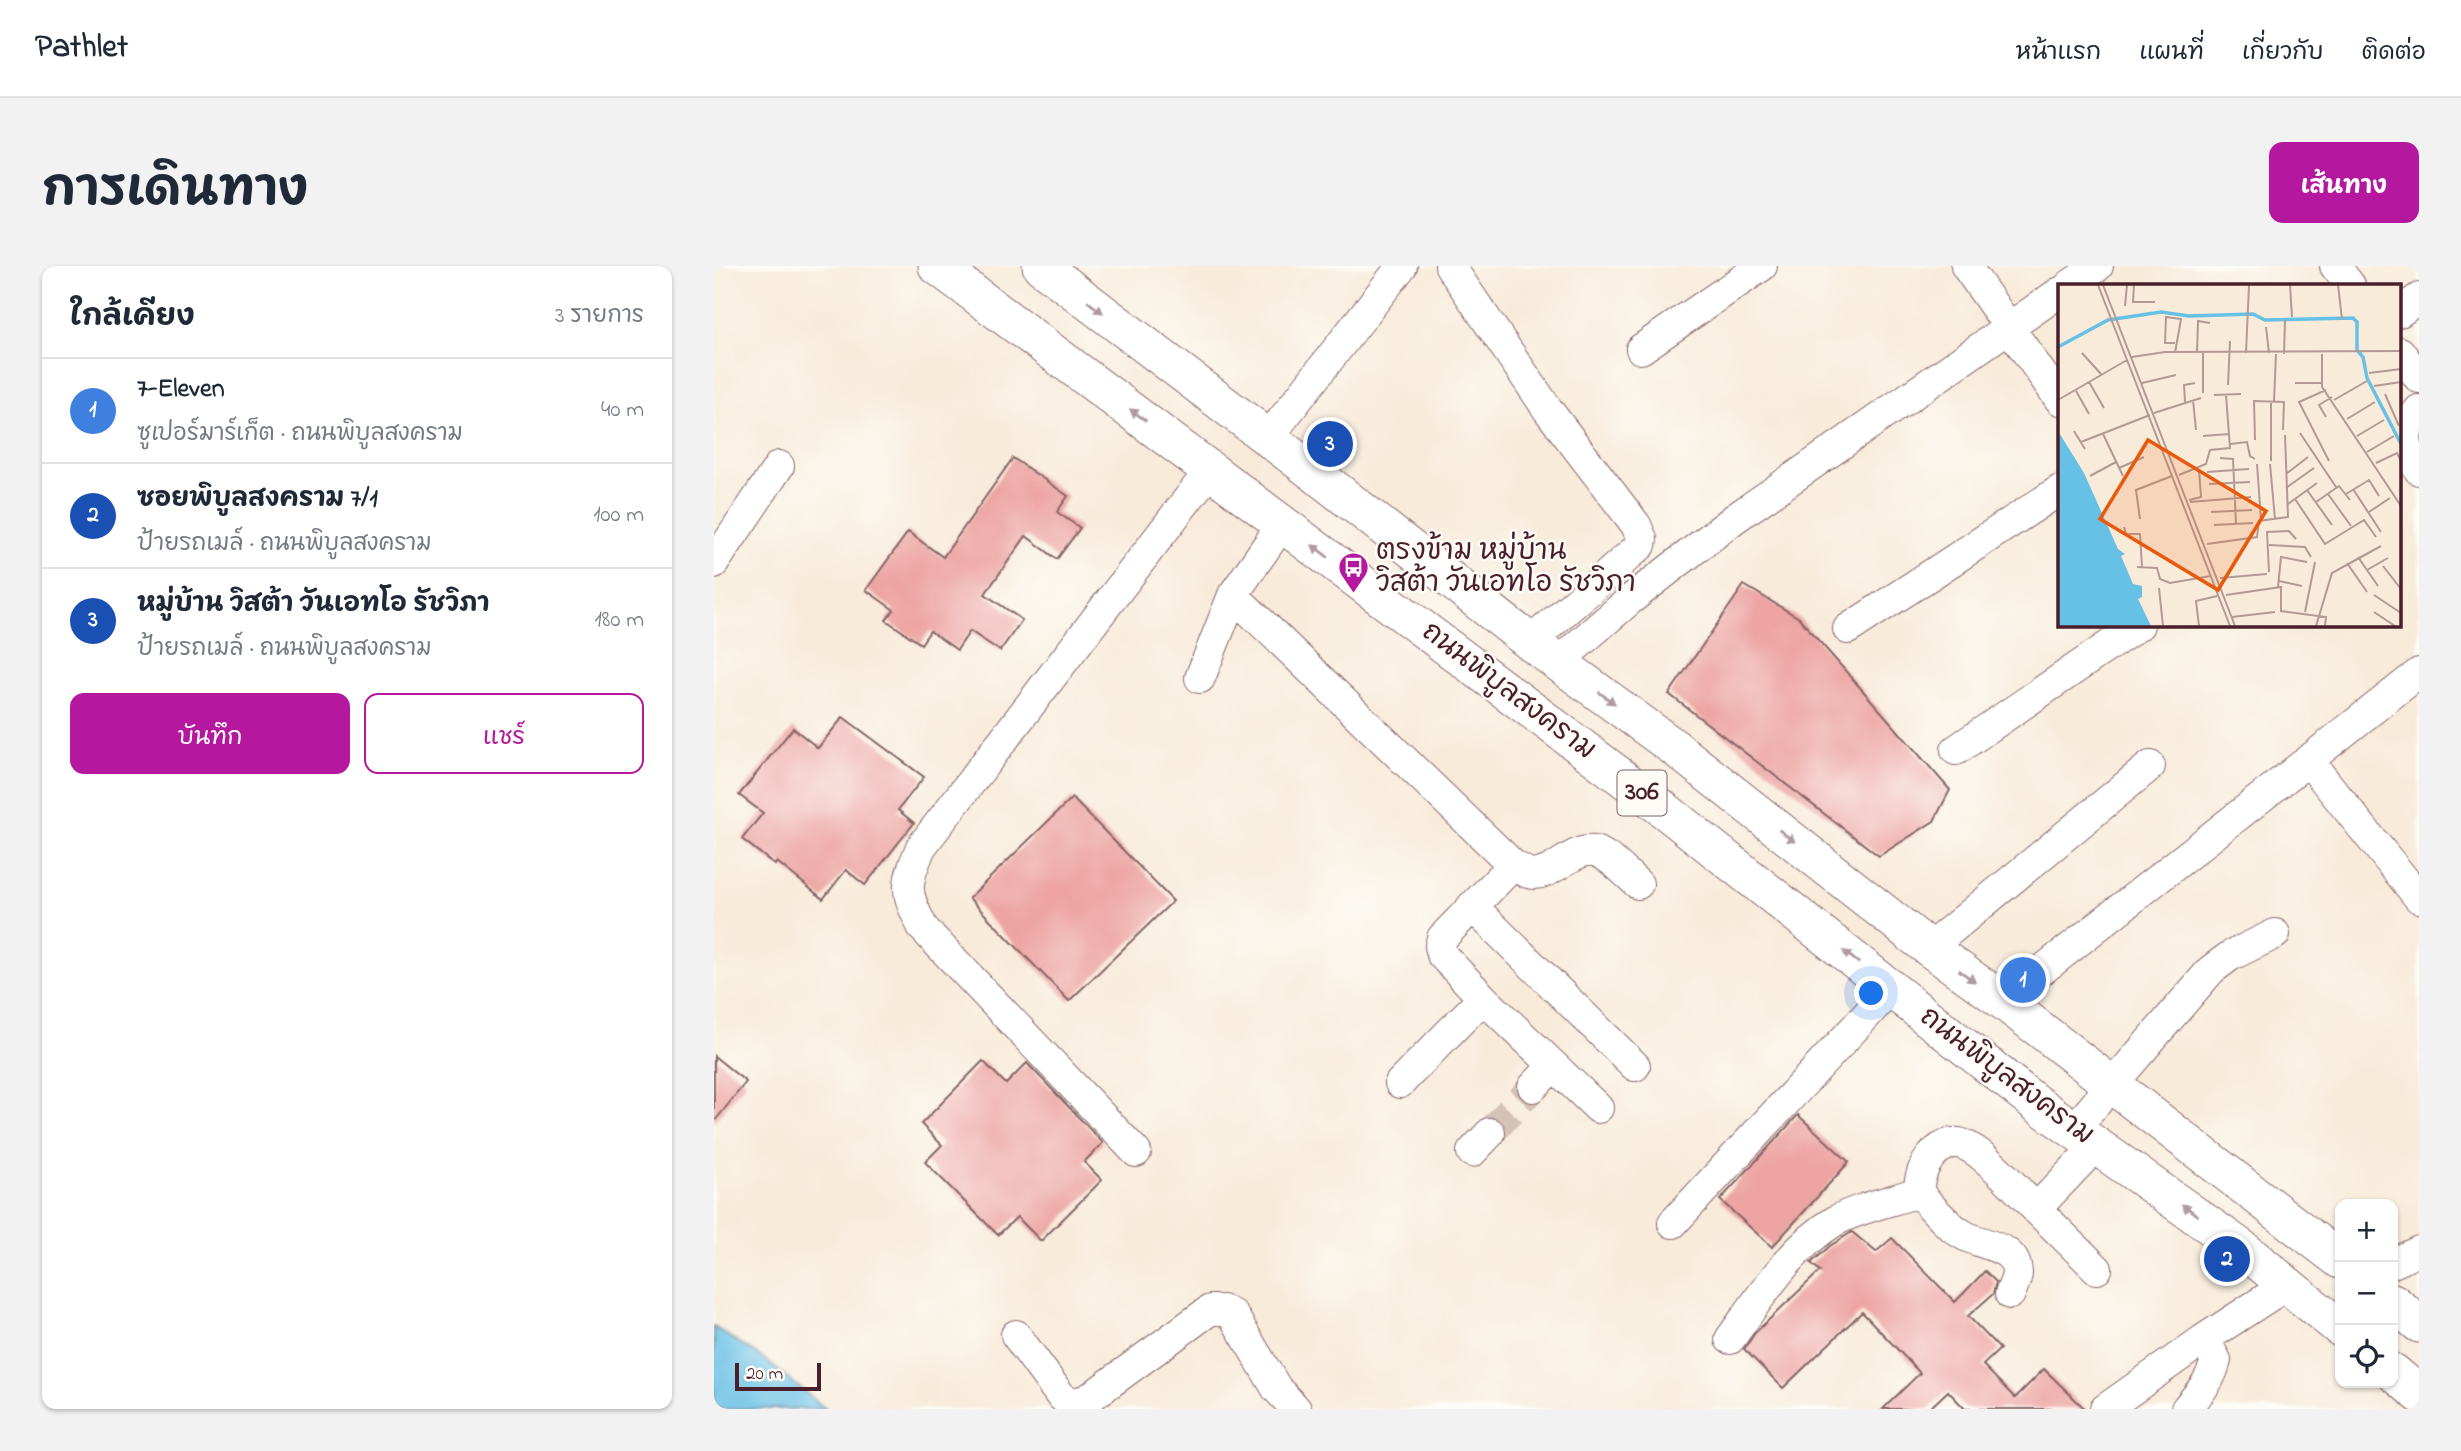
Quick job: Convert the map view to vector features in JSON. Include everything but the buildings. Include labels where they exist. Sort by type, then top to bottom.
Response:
[{"type":"main road","name":"ถนนพิบูลสงคราม","points":[[937,266],[1211,468],[1648,797],[2037,1104],[2227,1236],[2336,1325]]},
{"type":"main road","name":"ถนนพิบูลสงคราม","points":[[1041,266],[1544,652],[1675,748],[1929,948],[2003,1001],[2335,1256]]},
{"type":"main road","points":[[2158,1189],[2196,1149]]},
{"type":"main road","points":[[2398,1306],[2419,1324]]},
{"type":"main road","points":[[2398,1376],[2419,1394]]},
{"type":"street","points":[[1267,439],[1402,266]]},
{"type":"street","points":[[1450,266],[1548,410],[1636,525],[1642,539],[1641,545],[1544,652]]},
{"type":"street","points":[[1640,349],[1762,266]]},
{"type":"street","points":[[1966,266],[2058,397]]},
{"type":"street","points":[[2071,284],[2098,266]]},
{"type":"street","points":[[2335,266],[2349,284]]},
{"type":"street","points":[[1544,652],[1631,599],[1734,519],[2058,293]]},
{"type":"street","points":[[2402,311],[2419,298]]},
{"type":"street","points":[[2402,355],[2419,378]]},
{"type":"street","points":[[2419,410],[2409,422],[2406,442],[2409,454],[2419,470]]},
{"type":"street","points":[[714,562],[779,466]]},
{"type":"street","points":[[1136,1152],[923,928],[909,900],[909,876],[921,847],[1211,468]]},
{"type":"street","points":[[1848,629],[2058,491]]},
{"type":"street","points":[[1200,678],[1233,595],[1283,523]]},
{"type":"street","points":[[1233,595],[1513,864],[1529,873],[1541,873],[1584,851],[1594,852],[1604,855],[1638,884]]},
{"type":"street","points":[[1956,750],[2138,626]]},
{"type":"street","points":[[2003,1001],[2419,673]]},
{"type":"street","points":[[2308,760],[2419,898]]},
{"type":"street","points":[[1929,948],[2150,766]]},
{"type":"street","points":[[1513,864],[1442,938],[1442,955],[1483,998],[1543,1077],[1598,1108]]},
{"type":"street","points":[[1472,906],[1635,1066]]},
{"type":"street","points":[[2036,1209],[2086,1137],[2113,1085],[2199,982],[2220,962],[2276,934]]},
{"type":"street","points":[[1673,1223],[1891,989]]},
{"type":"street","points":[[1400,1083],[1483,998]]},
{"type":"street","points":[[1918,1192],[1925,1162],[1939,1149],[1956,1142],[1967,1146],[1985,1158],[2097,1269]]},
{"type":"street","points":[[1918,1192],[1959,1233],[1975,1242],[2002,1248],[2012,1259],[2017,1274],[2010,1294]]},
{"type":"street","points":[[1730,1339],[1788,1261],[1836,1221],[1918,1192]]},
{"type":"street","points":[[2397,1262],[2419,1251]]},
{"type":"street","points":[[2105,1409],[2288,1284]]},
{"type":"street","points":[[1016,1335],[1060,1395],[1069,1403],[1078,1403],[1088,1399],[1210,1311],[1223,1310],[1233,1315],[1277,1389],[1296,1409]]},
{"type":"street","points":[[2186,1409],[2208,1382],[2216,1360],[2204,1339]]},
{"type":"water","points":[[714,1327],[764,1359],[826,1409],[714,1409]]},
{"type":"tunnel","points":[[1490,1133],[1533,1087]]},
{"type":"place","name":"หมู่บ้าน วิสต้า วันเอทโอ รัชวิภา","points":[[1330,444]]},
{"type":"place","name":"ตรงข้าม หมู่บ้าน วิสต้า วันเอทโอ รัชวิภา","points":[[1353,595]]},
{"type":"place","name":"7-Eleven","points":[[2023,980]]},
{"type":"place","name":"ซอยพิบูลสงคราม 7/1","points":[[2227,1259]]}]
